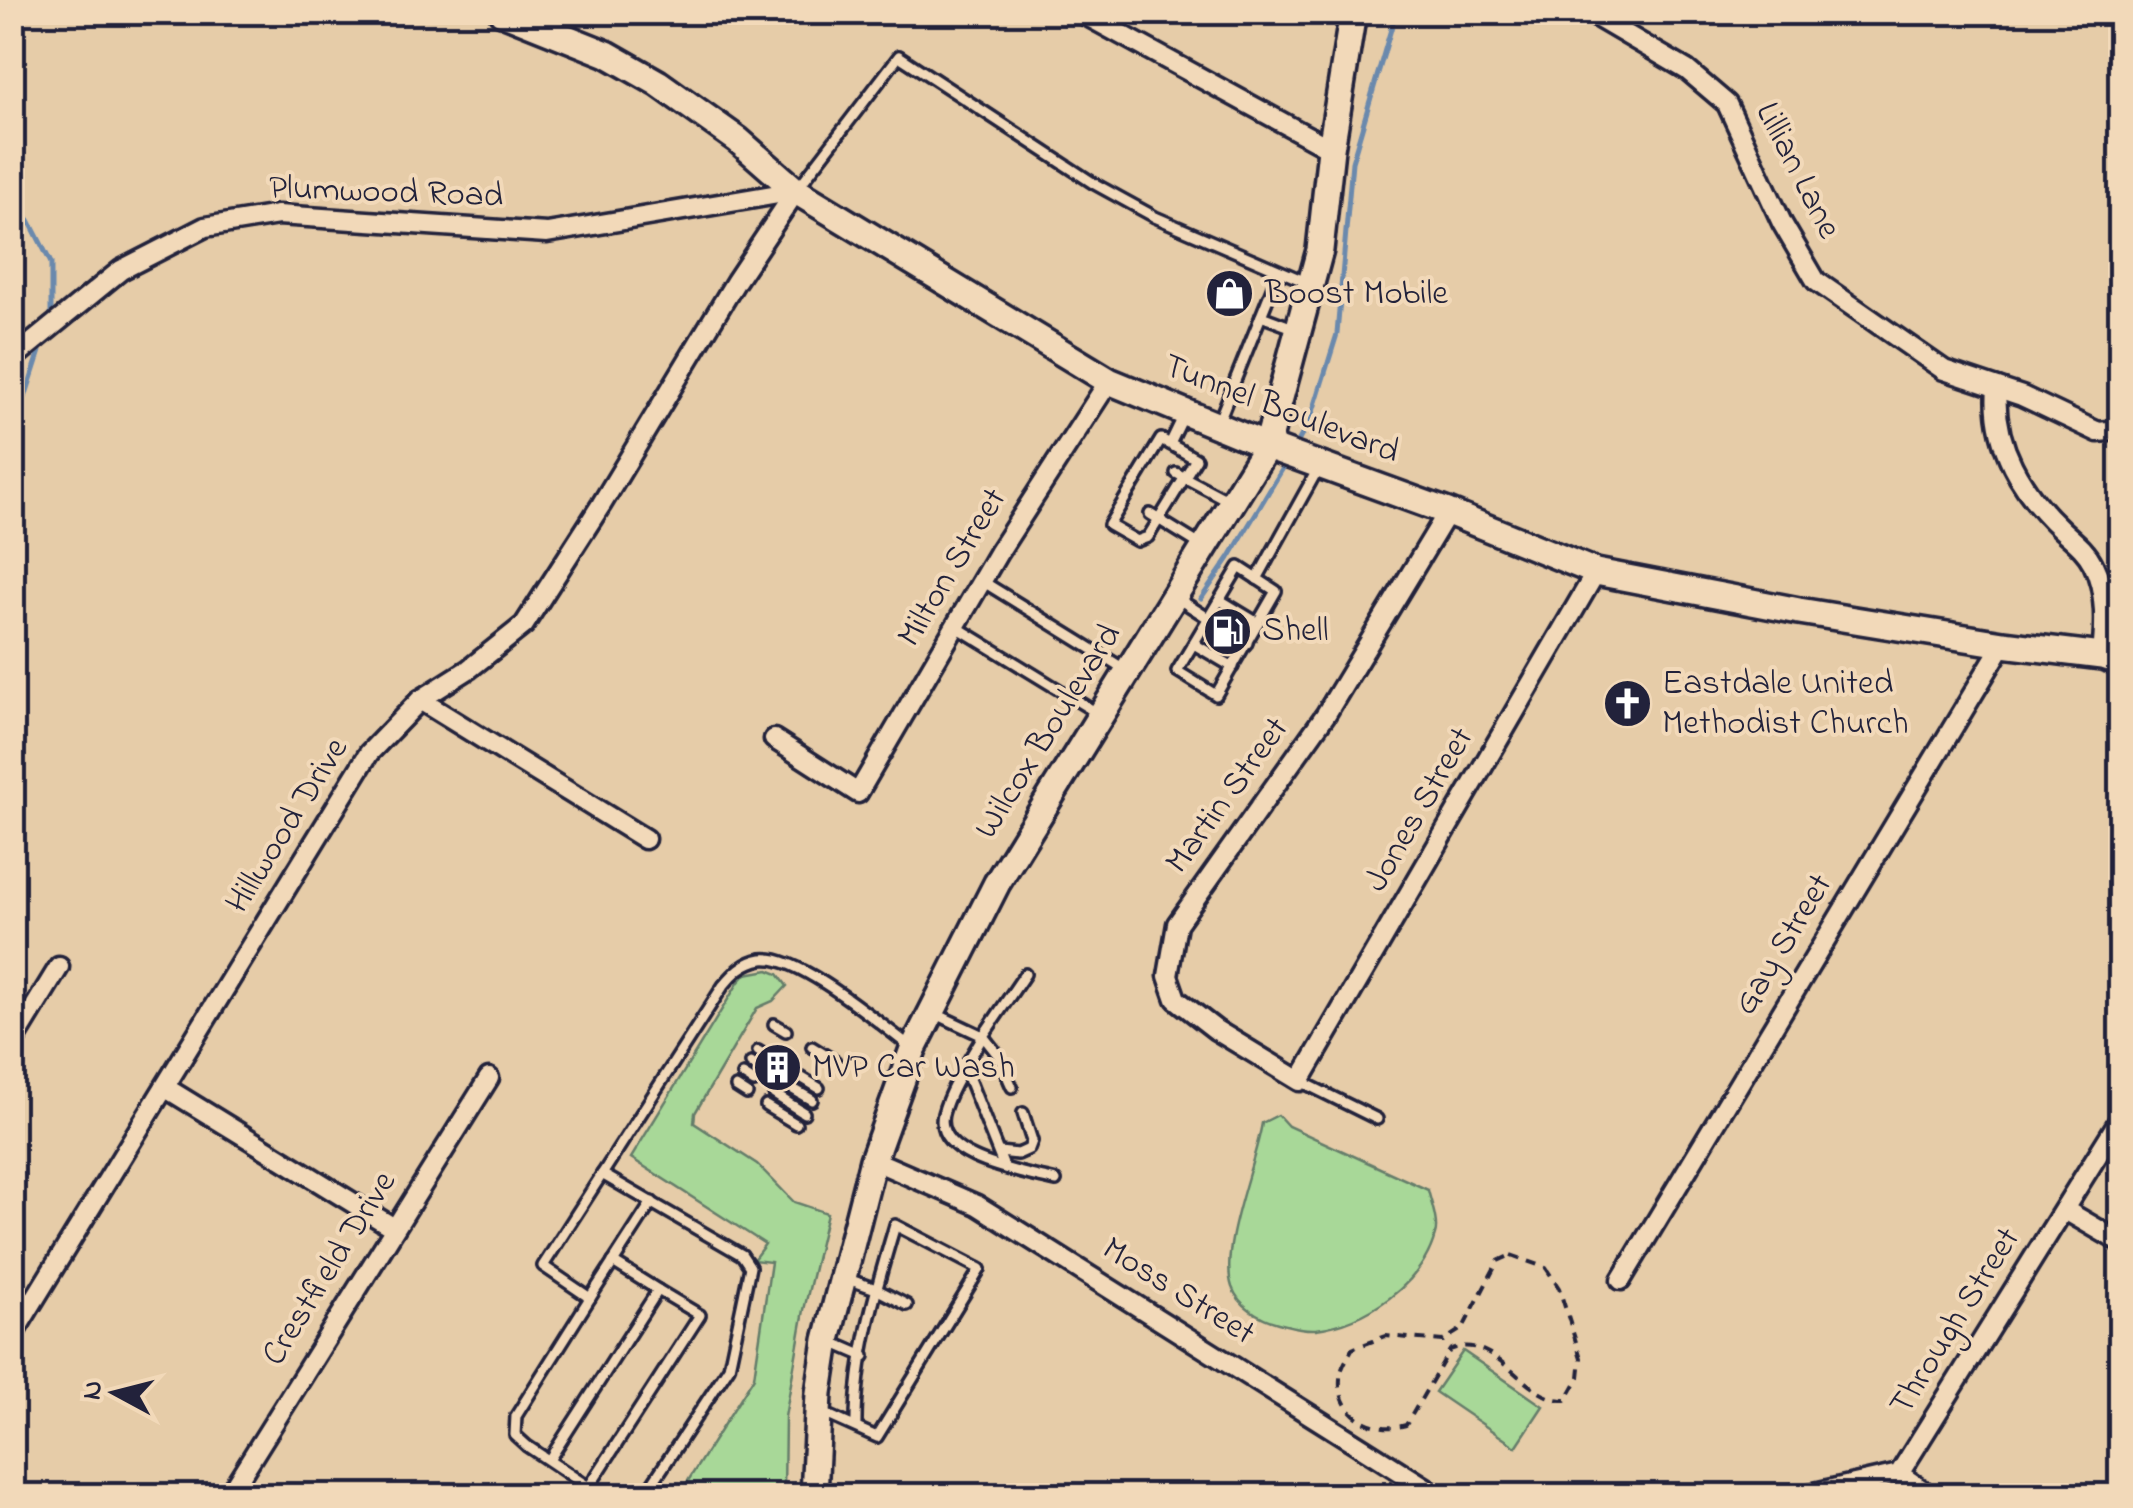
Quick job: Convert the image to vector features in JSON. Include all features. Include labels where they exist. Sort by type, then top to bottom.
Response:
[{"type":"main road","name":"Tunnel Boulevard","points":[[502,12],[607,54],[658,83],[738,140],[796,190],[1109,381],[1267,446],[1448,512],[1596,572],[1799,611],[2111,659]]},
{"type":"main road","name":"Wilcox Boulevard","points":[[814,1496],[826,1340],[873,1160],[913,1049],[997,883],[1267,446],[1320,250],[1330,149],[1352,12]]},
{"type":"street","points":[[1080,12],[1330,149]]},
{"type":"street","name":"Lillian Lane","points":[[1588,12],[1687,70],[1727,104],[1782,223],[1816,281],[1944,370],[2022,396],[2098,432],[2120,430]]},
{"type":"street","name":"Plumwood Road","points":[[12,359],[121,270],[205,227],[278,215],[547,233],[796,190]]},
{"type":"street","name":"Hillwood Drive","points":[[12,1336],[369,753],[420,700],[469,669],[524,626],[796,190]]},
{"type":"street","name":"Milton Street","points":[[774,738],[858,793],[982,581],[1109,381]]},
{"type":"street","points":[[1997,388],[1996,421],[2013,469],[2094,565],[2111,659]]},
{"type":"street","name":"Martin Street","points":[[1300,1081],[1216,1030],[1176,999],[1168,976],[1176,924],[1326,714],[1448,512]]},
{"type":"street","name":"Jones Street","points":[[1300,1081],[1596,572]]},
{"type":"street","name":"Gay Street","points":[[1621,1280],[2003,644]]},
{"type":"street","points":[[420,700],[645,839]]},
{"type":"street","points":[[12,1044],[60,968]]},
{"type":"street","name":"Crestfield Drive","points":[[228,1496],[489,1078]]},
{"type":"street","points":[[166,1088],[394,1228]]},
{"type":"street","name":"Through Street","points":[[1899,1474],[2120,1119]]},
{"type":"street","name":"Moss Street","points":[[873,1160],[977,1205],[1439,1496]]},
{"type":"street","points":[[2065,1210],[2120,1242]]},
{"type":"street","points":[[1801,1496],[1899,1474],[1931,1496]]},
{"type":"lane","points":[[796,190],[899,56],[1093,184],[1154,217],[1310,284]]},
{"type":"lane","points":[[1217,425],[1273,286]]},
{"type":"lane","points":[[1261,316],[1297,329]]},
{"type":"lane","points":[[1170,444],[1186,412]]},
{"type":"lane","points":[[1160,439],[1170,444],[1196,459],[1166,499],[1144,541],[1137,541],[1109,525],[1140,481],[1160,439]]},
{"type":"lane","points":[[1257,579],[1320,465]]},
{"type":"lane","points":[[1181,476],[1232,502]]},
{"type":"lane","points":[[1155,517],[1204,548]]},
{"type":"lane","points":[[1239,568],[1276,591],[1216,695],[1177,671],[1220,600],[1239,568]]},
{"type":"lane","points":[[982,581],[1128,672]]},
{"type":"lane","points":[[1174,597],[1246,643]]},
{"type":"lane","points":[[1220,600],[1258,623]]},
{"type":"lane","points":[[955,626],[1101,716]]},
{"type":"lane","points":[[1194,644],[1233,667]]},
{"type":"lane","points":[[590,1298],[543,1266],[723,986],[740,967],[763,959],[811,974],[913,1049]]},
{"type":"lane","points":[[1025,974],[965,1069],[944,1114],[942,1129],[964,1154],[1056,1181]]},
{"type":"lane","points":[[932,1012],[983,1036],[1012,1086]]},
{"type":"lane","points":[[774,1024],[786,1031]]},
{"type":"lane","points":[[812,1047],[835,1061]]},
{"type":"lane","points":[[758,1051],[769,1058]]},
{"type":"lane","points":[[751,1063],[762,1070]]},
{"type":"lane","points":[[965,1069],[1004,1167]]},
{"type":"lane","points":[[789,1070],[819,1088]]},
{"type":"lane","points":[[743,1076],[754,1082]]},
{"type":"lane","points":[[1300,1081],[1377,1119]]},
{"type":"lane","points":[[782,1082],[812,1100]]},
{"type":"lane","points":[[736,1087],[747,1094]]},
{"type":"lane","points":[[774,1094],[804,1112]]},
{"type":"lane","points":[[766,1106],[796,1124]]},
{"type":"lane","points":[[999,1152],[1018,1154],[1029,1149],[1032,1141],[1022,1114]]},
{"type":"lane","points":[[602,1174],[742,1255],[750,1266],[729,1367],[644,1496]]},
{"type":"lane","points":[[602,1496],[516,1434],[516,1416],[652,1202]]},
{"type":"lane","points":[[818,1411],[877,1437],[980,1269],[895,1225],[876,1289],[856,1401],[856,1427]]},
{"type":"lane","points":[[589,1486],[700,1315],[614,1262]]},
{"type":"lane","points":[[841,1277],[907,1305]]},
{"type":"lane","points":[[549,1460],[658,1290]]},
{"type":"lane","points":[[826,1340],[864,1356]]},
{"type":"path","points":[[1511,1255],[1546,1268],[1559,1288],[1581,1358],[1578,1378],[1566,1400],[1554,1401],[1534,1390],[1488,1354],[1472,1347],[1458,1347],[1450,1350],[1406,1425],[1388,1430],[1370,1427],[1354,1414],[1340,1392],[1340,1374],[1352,1349],[1386,1336],[1443,1341],[1463,1328],[1498,1260],[1511,1255]]},
{"type":"green space","points":[[768,970],[778,974],[787,986],[773,1001],[757,1008],[695,1113],[694,1123],[757,1164],[794,1202],[827,1213],[785,1417],[784,1495],[679,1495],[754,1377],[771,1262],[753,1260],[765,1244],[631,1158],[738,983],[746,974]]},
{"type":"green space","points":[[1278,1115],[1288,1126],[1428,1190],[1436,1225],[1428,1253],[1405,1285],[1354,1319],[1316,1329],[1271,1321],[1245,1305],[1232,1287],[1229,1271],[1234,1229],[1262,1123]]},
{"type":"green space","points":[[1463,1351],[1543,1406],[1516,1447],[1435,1392]]},
{"type":"waterway","points":[[1299,440],[1311,418],[1337,334],[1352,162],[1396,12]]},
{"type":"waterway","points":[[12,202],[29,220],[51,263],[51,316]]},
{"type":"waterway","points":[[12,438],[40,351]]},
{"type":"waterway","points":[[1201,599],[1283,468]]},
{"type":"place","name":"Boost Mobile","points":[[1230,294]]},
{"type":"place","name":"Shell","points":[[1227,631]]},
{"type":"place","name":"Eastdale United Methodist Church","points":[[1627,704]]},
{"type":"place","name":"MVP Car Wash","points":[[777,1068]]}]
